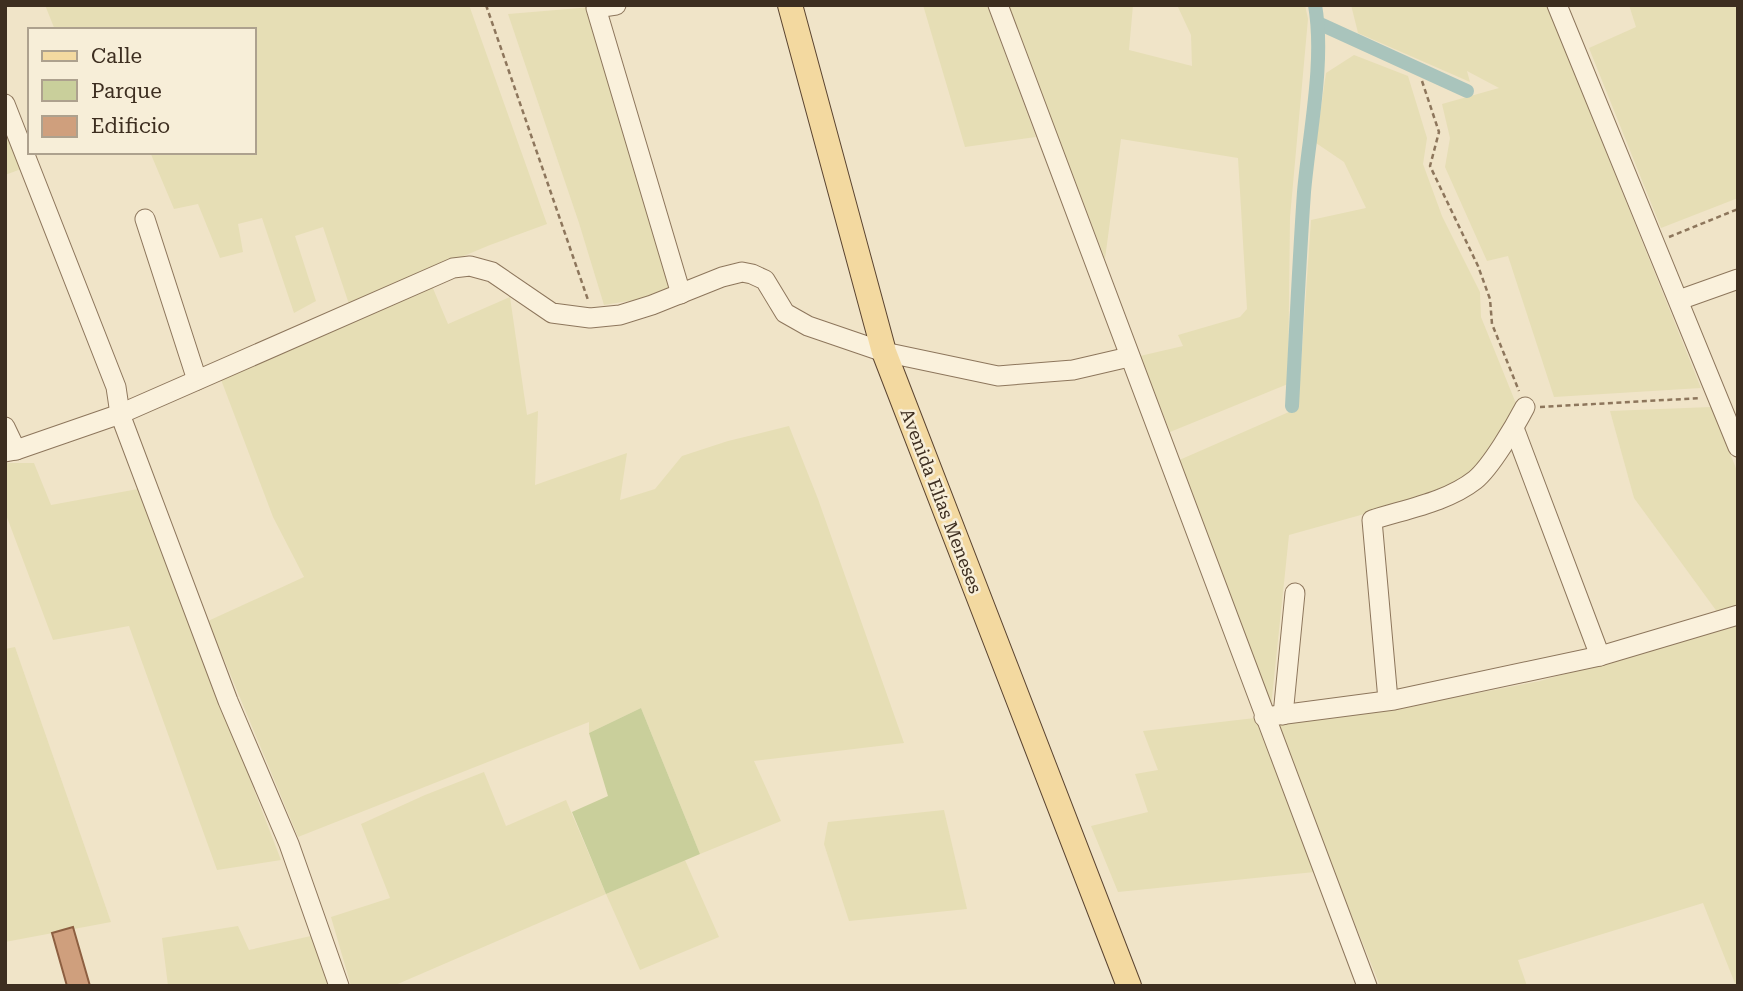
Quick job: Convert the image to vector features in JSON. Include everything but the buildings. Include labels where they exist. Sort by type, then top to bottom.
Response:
[{"type":"main road","name":"Avenida Elías Meneses","points":[[790,5],[884,352],[1129,986]]},
{"type":"street","points":[[616,5],[596,8],[681,294]]},
{"type":"street","points":[[998,5],[1129,357],[1274,716],[1367,986]]},
{"type":"street","points":[[1557,5],[1738,447]]},
{"type":"street","points":[[5,104],[116,387],[120,414],[228,701],[289,844],[339,986]]},
{"type":"street","points":[[145,219],[197,380]]},
{"type":"street","points":[[5,427],[10,451],[120,414],[453,268],[470,266],[492,272],[552,313],[590,318],[620,315],[722,277],[742,272],[752,274],[765,280],[785,313],[808,326],[884,352],[998,376],[1073,370],[1129,357]]},
{"type":"street","points":[[1679,300],[1738,279]]},
{"type":"street","points":[[1388,700],[1373,520],[1455,492],[1477,478],[1514,428],[1525,407]]},
{"type":"street","points":[[1514,428],[1600,656]]},
{"type":"street","points":[[1274,716],[1294,593]]},
{"type":"street","points":[[1274,716],[1388,700],[1600,656],[1738,615]]},
{"type":"path","points":[[486,5],[588,297],[590,318]]},
{"type":"path","points":[[1422,81],[1439,132],[1430,166],[1478,266],[1490,299],[1492,324],[1525,407],[1718,398]]},
{"type":"path","points":[[1656,242],[1738,209]]},
{"type":"shaded area","points":[[45,5],[469,5],[547,224],[349,304],[323,227],[295,236],[316,301],[294,313],[262,218],[238,224],[243,252],[220,258],[198,204],[174,209],[151,154],[256,154],[256,28],[54,28]]},
{"type":"shaded area","points":[[923,5],[987,5],[1036,137],[965,147]]},
{"type":"shaded area","points":[[1007,5],[1133,5],[1129,50],[1192,66],[1191,35],[1177,5],[1305,5],[1308,19],[1290,217],[1288,384],[1170,432],[1140,356],[1183,346],[1178,335],[1240,317],[1247,309],[1238,158],[1121,139],[1105,259]]},
{"type":"shaded area","points":[[1351,5],[1547,5],[1701,388],[1554,397],[1508,256],[1487,261],[1445,167],[1450,138],[1442,104],[1499,88],[1467,71],[1470,82],[1358,33]]},
{"type":"shaded area","points":[[1629,5],[1738,5],[1738,198],[1661,228],[1589,48],[1636,27]]},
{"type":"shaded area","points":[[592,7],[671,287],[653,297],[604,305],[508,14]]},
{"type":"shaded area","points":[[1354,55],[1408,76],[1427,138],[1423,164],[1442,216],[1480,292],[1481,317],[1519,411],[1471,472],[1449,486],[1393,506],[1289,535],[1271,707],[1177,461],[1298,408],[1311,220],[1366,208],[1344,162],[1316,143],[1326,73]]},
{"type":"shaded area","points":[[5,90],[32,165],[5,175]]},
{"type":"shaded area","points":[[432,286],[448,324],[510,297],[527,415],[538,411],[535,485],[627,453],[620,500],[655,489],[682,456],[789,426],[818,499],[904,743],[754,761],[781,821],[700,854],[641,708],[589,733],[589,722],[298,837],[208,621],[304,577],[273,517],[220,377]]},
{"type":"shaded area","points":[[1711,407],[1738,473],[1738,607],[1718,613],[1634,498],[1610,411]]},
{"type":"shaded area","points":[[5,463],[34,463],[51,505],[138,489],[281,860],[217,870],[129,626],[53,640],[5,512]]},
{"type":"shaded area","points":[[1738,624],[1738,986],[1703,903],[1518,960],[1527,986],[1380,986],[1328,857],[1279,724],[1388,710],[1540,681]]},
{"type":"shaded area","points":[[15,647],[111,922],[5,942],[5,649]]},
{"type":"shaded area","points":[[1255,718],[1315,872],[1118,892],[1091,826],[1148,812],[1135,774],[1158,770],[1143,731]]},
{"type":"shaded area","points":[[484,772],[506,826],[566,800],[606,894],[393,986],[351,986],[331,917],[390,898],[361,824]]},
{"type":"shaded area","points":[[944,810],[967,909],[849,921],[824,844],[828,822]]},
{"type":"shaded area","points":[[685,860],[719,937],[640,970],[606,894]]},
{"type":"shaded area","points":[[238,926],[249,950],[311,936],[330,986],[168,986],[162,938]]},
{"type":"green space","points":[[641,708],[700,854],[606,894],[572,812],[608,796],[589,733]]},
{"type":"waterway","points":[[1292,406],[1304,192],[1317,74],[1318,27],[1315,5]]},
{"type":"waterway","points":[[1318,23],[1467,91]]}]
